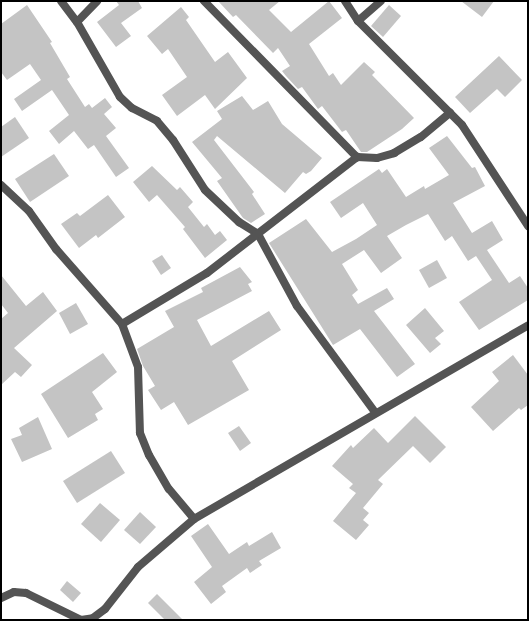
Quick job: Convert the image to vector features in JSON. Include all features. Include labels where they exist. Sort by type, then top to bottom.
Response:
[{"type":"street","points":[[61,1],[77,22],[120,97],[132,108],[157,121],[173,140],[204,190],[239,222],[258,234],[297,306],[375,412]]},
{"type":"street","points":[[77,22],[97,1]]},
{"type":"street","points":[[204,1],[357,157]]},
{"type":"street","points":[[345,1],[358,21],[462,125],[528,226]]},
{"type":"street","points":[[358,21],[381,1]]},
{"type":"street","points":[[122,324],[207,273],[357,157],[376,158],[394,153],[421,137],[450,113]]},
{"type":"street","points":[[1,185],[29,211],[56,249],[122,324],[138,367],[140,433],[149,455],[169,489],[194,519]]},
{"type":"street","points":[[1,598],[14,592],[26,593],[81,620],[93,618],[105,609],[138,567],[194,519],[375,412],[528,325]]},
{"type":"building","points":[[116,1],[138,1],[142,8],[121,23],[131,36],[116,47],[97,22],[119,5]]},
{"type":"building","points":[[218,1],[280,1],[269,10],[291,32],[329,1],[342,18],[309,44],[329,76],[333,73],[341,85],[364,62],[375,72],[372,75],[414,118],[402,129],[367,152],[361,152],[346,130],[342,132],[322,106],[318,109],[302,87],[298,89],[282,71],[290,66],[278,48],[273,53],[236,15],[233,17]]},
{"type":"building","points":[[461,1],[494,1],[482,17]]},
{"type":"building","points":[[27,5],[52,42],[50,43],[70,77],[67,79],[85,107],[89,104],[92,108],[105,98],[112,107],[104,114],[116,128],[106,136],[129,168],[116,177],[94,145],[88,149],[74,131],[59,144],[49,131],[69,115],[52,90],[22,111],[14,99],[41,80],[30,64],[7,80],[1,72],[1,24]]},
{"type":"building","points":[[389,5],[401,16],[383,37],[371,26]]},
{"type":"building","points":[[181,7],[189,17],[186,20],[215,62],[228,52],[247,78],[215,109],[205,95],[177,116],[162,95],[187,77],[168,49],[162,54],[147,36]]},
{"type":"building","points":[[499,56],[522,80],[505,97],[497,89],[470,113],[455,97]]},
{"type":"building","points":[[242,96],[253,110],[268,101],[282,124],[322,158],[311,171],[306,174],[303,172],[285,193],[217,136],[214,140],[254,192],[252,194],[265,214],[251,223],[243,218],[217,181],[222,178],[192,142],[222,119],[217,111]]},
{"type":"building","points":[[15,117],[29,138],[1,157],[1,127]]},
{"type":"building","points":[[447,136],[472,168],[475,167],[485,186],[453,203],[472,233],[492,221],[503,240],[487,250],[509,283],[520,276],[528,288],[528,300],[479,330],[459,302],[492,280],[476,256],[468,261],[452,236],[445,241],[428,214],[387,236],[402,258],[381,273],[364,250],[342,264],[358,290],[352,295],[358,304],[387,288],[394,299],[374,311],[415,364],[397,377],[360,329],[333,345],[269,243],[306,219],[332,252],[356,239],[377,225],[363,203],[341,218],[330,202],[379,169],[382,173],[387,169],[406,197],[424,186],[425,189],[449,175],[429,148]]},
{"type":"building","points":[[54,154],[69,176],[30,202],[15,179]]},
{"type":"building","points":[[152,166],[177,190],[180,187],[193,202],[188,207],[204,227],[207,224],[215,235],[220,231],[227,240],[205,258],[183,229],[185,227],[157,195],[149,202],[133,182]]},
{"type":"building","points":[[108,195],[125,217],[98,238],[96,235],[79,248],[61,224],[77,213],[80,216]]},
{"type":"building","points":[[162,255],[171,268],[161,275],[152,261]]},
{"type":"building","points":[[437,260],[447,278],[429,288],[419,270]]},
{"type":"building","points":[[240,267],[252,282],[248,284],[252,291],[197,320],[211,346],[269,311],[281,330],[232,361],[249,390],[188,425],[174,402],[161,410],[148,390],[155,386],[143,366],[137,349],[174,327],[165,311],[203,292],[201,288]]},
{"type":"building","points":[[1,275],[26,306],[43,292],[57,311],[14,348],[32,365],[21,377],[15,372],[1,385],[1,319],[8,313],[1,304]]},
{"type":"building","points":[[76,303],[88,324],[70,334],[59,313]]},
{"type":"building","points":[[425,308],[444,331],[435,338],[441,344],[430,353],[406,325]]},
{"type":"building","points":[[103,353],[117,372],[92,392],[103,409],[95,414],[98,420],[68,438],[41,394]]},
{"type":"building","points":[[513,355],[528,375],[528,405],[521,410],[519,408],[493,431],[471,407],[499,381],[492,372]]},
{"type":"building","points":[[415,416],[446,447],[430,463],[413,446],[378,480],[383,484],[363,508],[369,513],[363,520],[369,525],[356,540],[333,521],[356,493],[349,488],[353,484],[332,466],[351,445],[353,448],[374,428],[388,443]]},
{"type":"building","points":[[38,417],[52,449],[22,462],[11,439],[22,435],[19,428]]},
{"type":"building","points":[[239,426],[251,443],[240,451],[228,433]]},
{"type":"building","points":[[111,451],[125,473],[77,503],[63,481]]},
{"type":"building","points":[[100,503],[120,520],[101,542],[81,524]]},
{"type":"building","points":[[140,512],[156,527],[140,544],[124,530]]},
{"type":"building","points":[[208,524],[229,554],[247,542],[249,546],[272,532],[281,548],[259,561],[262,565],[250,573],[247,568],[222,586],[226,592],[211,604],[194,582],[212,567],[191,536]]},
{"type":"building","points":[[67,581],[81,593],[73,602],[60,590]]},
{"type":"building","points":[[157,594],[183,620],[165,620],[148,603]]}]
